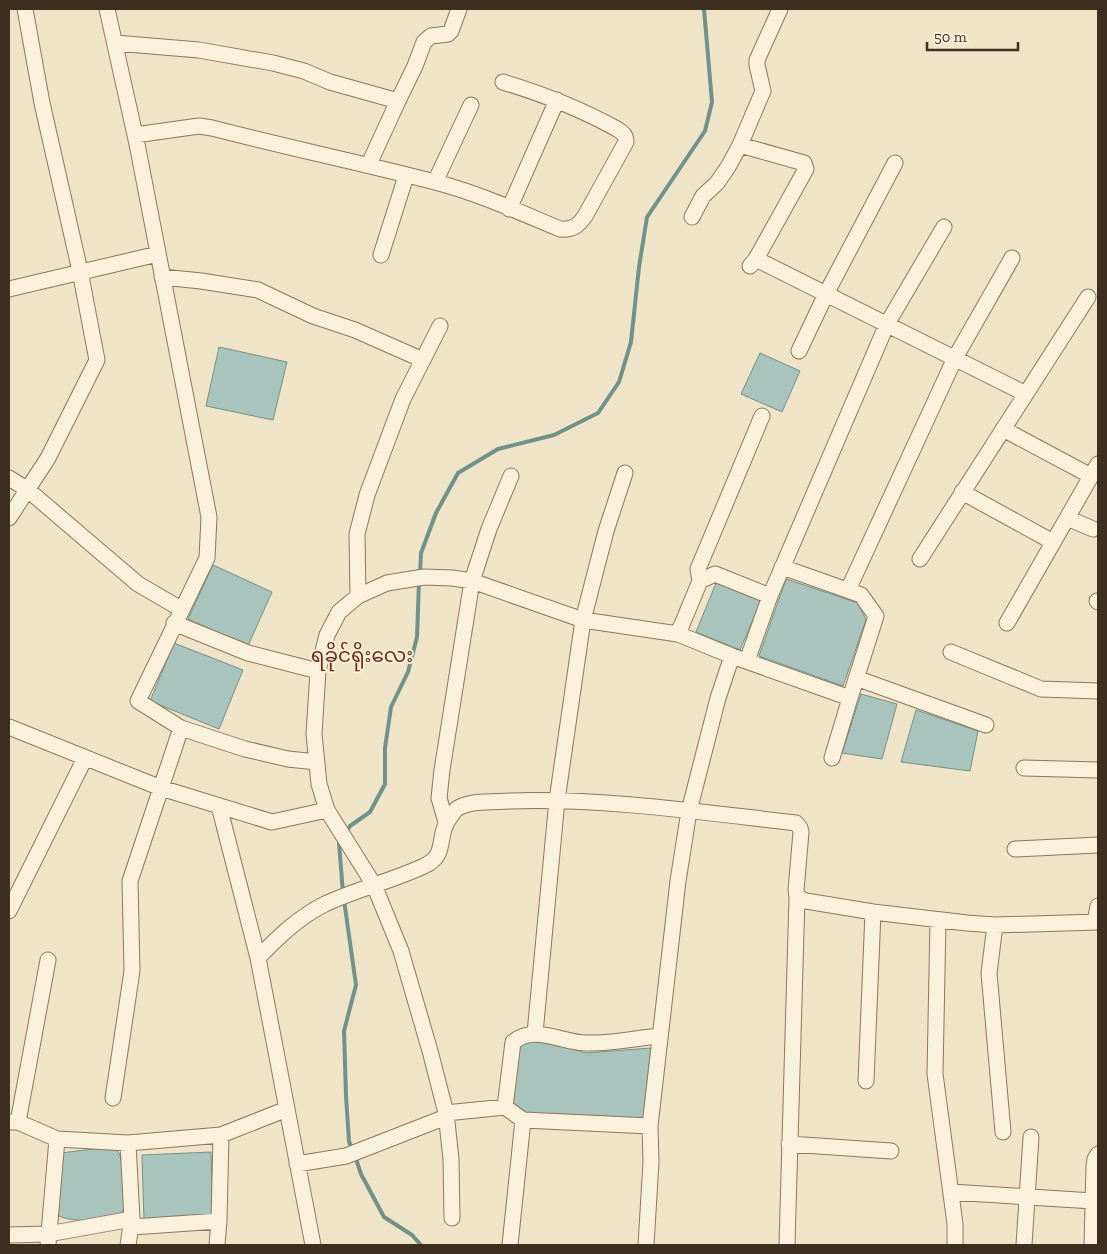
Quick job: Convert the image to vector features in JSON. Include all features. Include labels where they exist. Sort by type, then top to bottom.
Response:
[{"type":"street","points":[[9,518],[48,458],[97,360],[80,271],[42,103],[25,9]]},
{"type":"street","points":[[108,9],[135,135],[209,517],[207,558],[138,701],[180,728],[244,749],[288,759],[317,762]]},
{"type":"street","points":[[368,164],[415,66],[424,42],[431,36],[448,34],[459,9]]},
{"type":"street","points":[[692,217],[703,196],[724,173],[740,145],[762,91],[757,60],[780,9]]},
{"type":"street","points":[[115,43],[199,50],[273,63],[304,71],[330,82],[398,100]]},
{"type":"street","points":[[135,135],[193,127],[212,128],[368,164],[406,176],[435,182],[471,193],[560,229],[569,230],[578,226],[626,142],[623,133],[557,100],[503,82]]},
{"type":"street","points":[[509,209],[557,100]]},
{"type":"street","points":[[435,182],[472,105]]},
{"type":"street","points":[[740,145],[802,162],[806,166],[753,262],[826,294],[1026,394]]},
{"type":"street","points":[[799,351],[826,294],[895,164]]},
{"type":"street","points":[[381,255],[406,176]]},
{"type":"street","points":[[646,1245],[650,1126],[678,880],[689,811],[718,698],[770,596],[886,324],[944,227]]},
{"type":"street","points":[[9,289],[158,254]]},
{"type":"street","points":[[848,590],[955,358],[1012,258]]},
{"type":"street","points":[[162,277],[258,290],[312,316],[354,330],[423,360]]},
{"type":"street","points":[[920,559],[1088,296]]},
{"type":"street","points":[[358,596],[357,534],[367,495],[403,399],[440,326]]},
{"type":"street","points":[[678,634],[700,581],[698,569],[762,416]]},
{"type":"street","points":[[1003,429],[1095,470],[1007,622]]},
{"type":"street","points":[[535,1033],[557,800],[583,620],[606,531],[625,473]]},
{"type":"street","points":[[446,822],[439,798],[442,770],[472,581],[489,528],[511,476]]},
{"type":"street","points":[[9,478],[28,490],[138,584],[181,609]]},
{"type":"street","points":[[962,492],[1053,542]]},
{"type":"street","points":[[1067,518],[1093,529]]},
{"type":"street","points":[[782,567],[861,595],[876,616],[832,758]]},
{"type":"street","points":[[700,581],[715,574],[770,596]]},
{"type":"street","points":[[452,1218],[451,1159],[446,1115],[430,1051],[401,951],[374,885],[327,810],[319,784],[314,734],[318,671],[327,634],[339,612],[358,596],[387,583],[424,577],[472,581],[583,620],[678,634],[850,698]]},
{"type":"street","points":[[174,623],[248,653],[318,671]]},
{"type":"street","points":[[951,652],[1041,689],[1098,691]]},
{"type":"street","points":[[856,678],[986,724]]},
{"type":"street","points":[[9,727],[161,788],[272,822],[327,810]]},
{"type":"street","points":[[113,1098],[132,971],[130,881],[180,728]]},
{"type":"street","points":[[9,910],[85,758]]},
{"type":"street","points":[[1024,768],[1098,770]]},
{"type":"street","points":[[258,958],[287,928],[325,905],[433,862],[439,854],[441,837],[446,822],[457,808],[481,802],[557,800],[689,811],[796,823],[801,832],[796,890],[787,1245]]},
{"type":"street","points":[[219,806],[258,958],[313,1245]]},
{"type":"street","points":[[1015,849],[1098,845]]},
{"type":"street","points":[[797,897],[806,901],[873,912],[995,925],[1096,922],[1098,906]]},
{"type":"street","points":[[866,1081],[873,912]]},
{"type":"street","points":[[938,920],[935,1074],[955,1224],[955,1245]]},
{"type":"street","points":[[995,925],[988,973],[1003,1132]]},
{"type":"street","points":[[48,960],[14,1122],[57,1139],[128,1143],[221,1135],[287,1109]]},
{"type":"street","points":[[505,1107],[512,1042],[518,1037],[535,1033],[586,1043],[659,1036]]},
{"type":"street","points":[[297,1164],[361,1152],[446,1115],[505,1107],[523,1120],[650,1126]]},
{"type":"street","points":[[510,1245],[523,1120]]},
{"type":"street","points":[[216,1245],[219,1221],[221,1135]]},
{"type":"street","points":[[1024,1245],[1031,1137]]},
{"type":"street","points":[[48,1239],[57,1139]]},
{"type":"street","points":[[128,1143],[132,1223],[128,1245]]},
{"type":"street","points":[[789,1144],[891,1150]]},
{"type":"street","points":[[1092,1245],[1094,1166],[1098,1154]]},
{"type":"street","points":[[951,1192],[1093,1201]]},
{"type":"street","points":[[9,1235],[48,1239],[132,1223],[219,1221]]},
{"type":"water","points":[[219,347],[287,362],[273,420],[206,406]]},
{"type":"water","points":[[760,353],[800,371],[782,412],[741,394]]},
{"type":"water","points":[[213,565],[272,592],[248,646],[188,619]]},
{"type":"water","points":[[786,579],[858,603],[866,620],[843,686],[759,656]]},
{"type":"water","points":[[716,583],[761,601],[740,650],[696,632]]},
{"type":"water","points":[[174,643],[243,670],[219,729],[150,701]]},
{"type":"water","points":[[861,694],[897,704],[882,759],[842,753]]},
{"type":"water","points":[[916,710],[978,731],[970,771],[901,762]]},
{"type":"water","points":[[534,1038],[586,1053],[651,1048],[643,1119],[526,1115],[513,1104],[518,1045]]},
{"type":"water","points":[[109,1147],[117,1150],[120,1155],[125,1189],[122,1213],[117,1218],[111,1220],[76,1220],[59,1216],[57,1209],[61,1153]]},
{"type":"water","points":[[211,1152],[213,1219],[144,1222],[142,1155]]},
{"type":"waterway","points":[[420,574],[421,553],[436,513],[458,473],[498,449],[554,435],[598,413],[619,382],[631,342],[639,267],[647,217],[705,131],[712,102],[704,9]]},
{"type":"waterway","points":[[346,832],[350,826],[370,812],[385,784],[385,748],[391,707],[408,672],[417,637],[419,581]]},
{"type":"waterway","points":[[340,840],[343,893]]},
{"type":"waterway","points":[[344,900],[356,985],[344,1031],[349,1141],[352,1150]]},
{"type":"waterway","points":[[355,1156],[361,1174],[384,1217],[412,1235],[421,1245]]},
{"type":"district","name":"ရခိုင်ရိုးလေး","points":[[362,655]]}]
